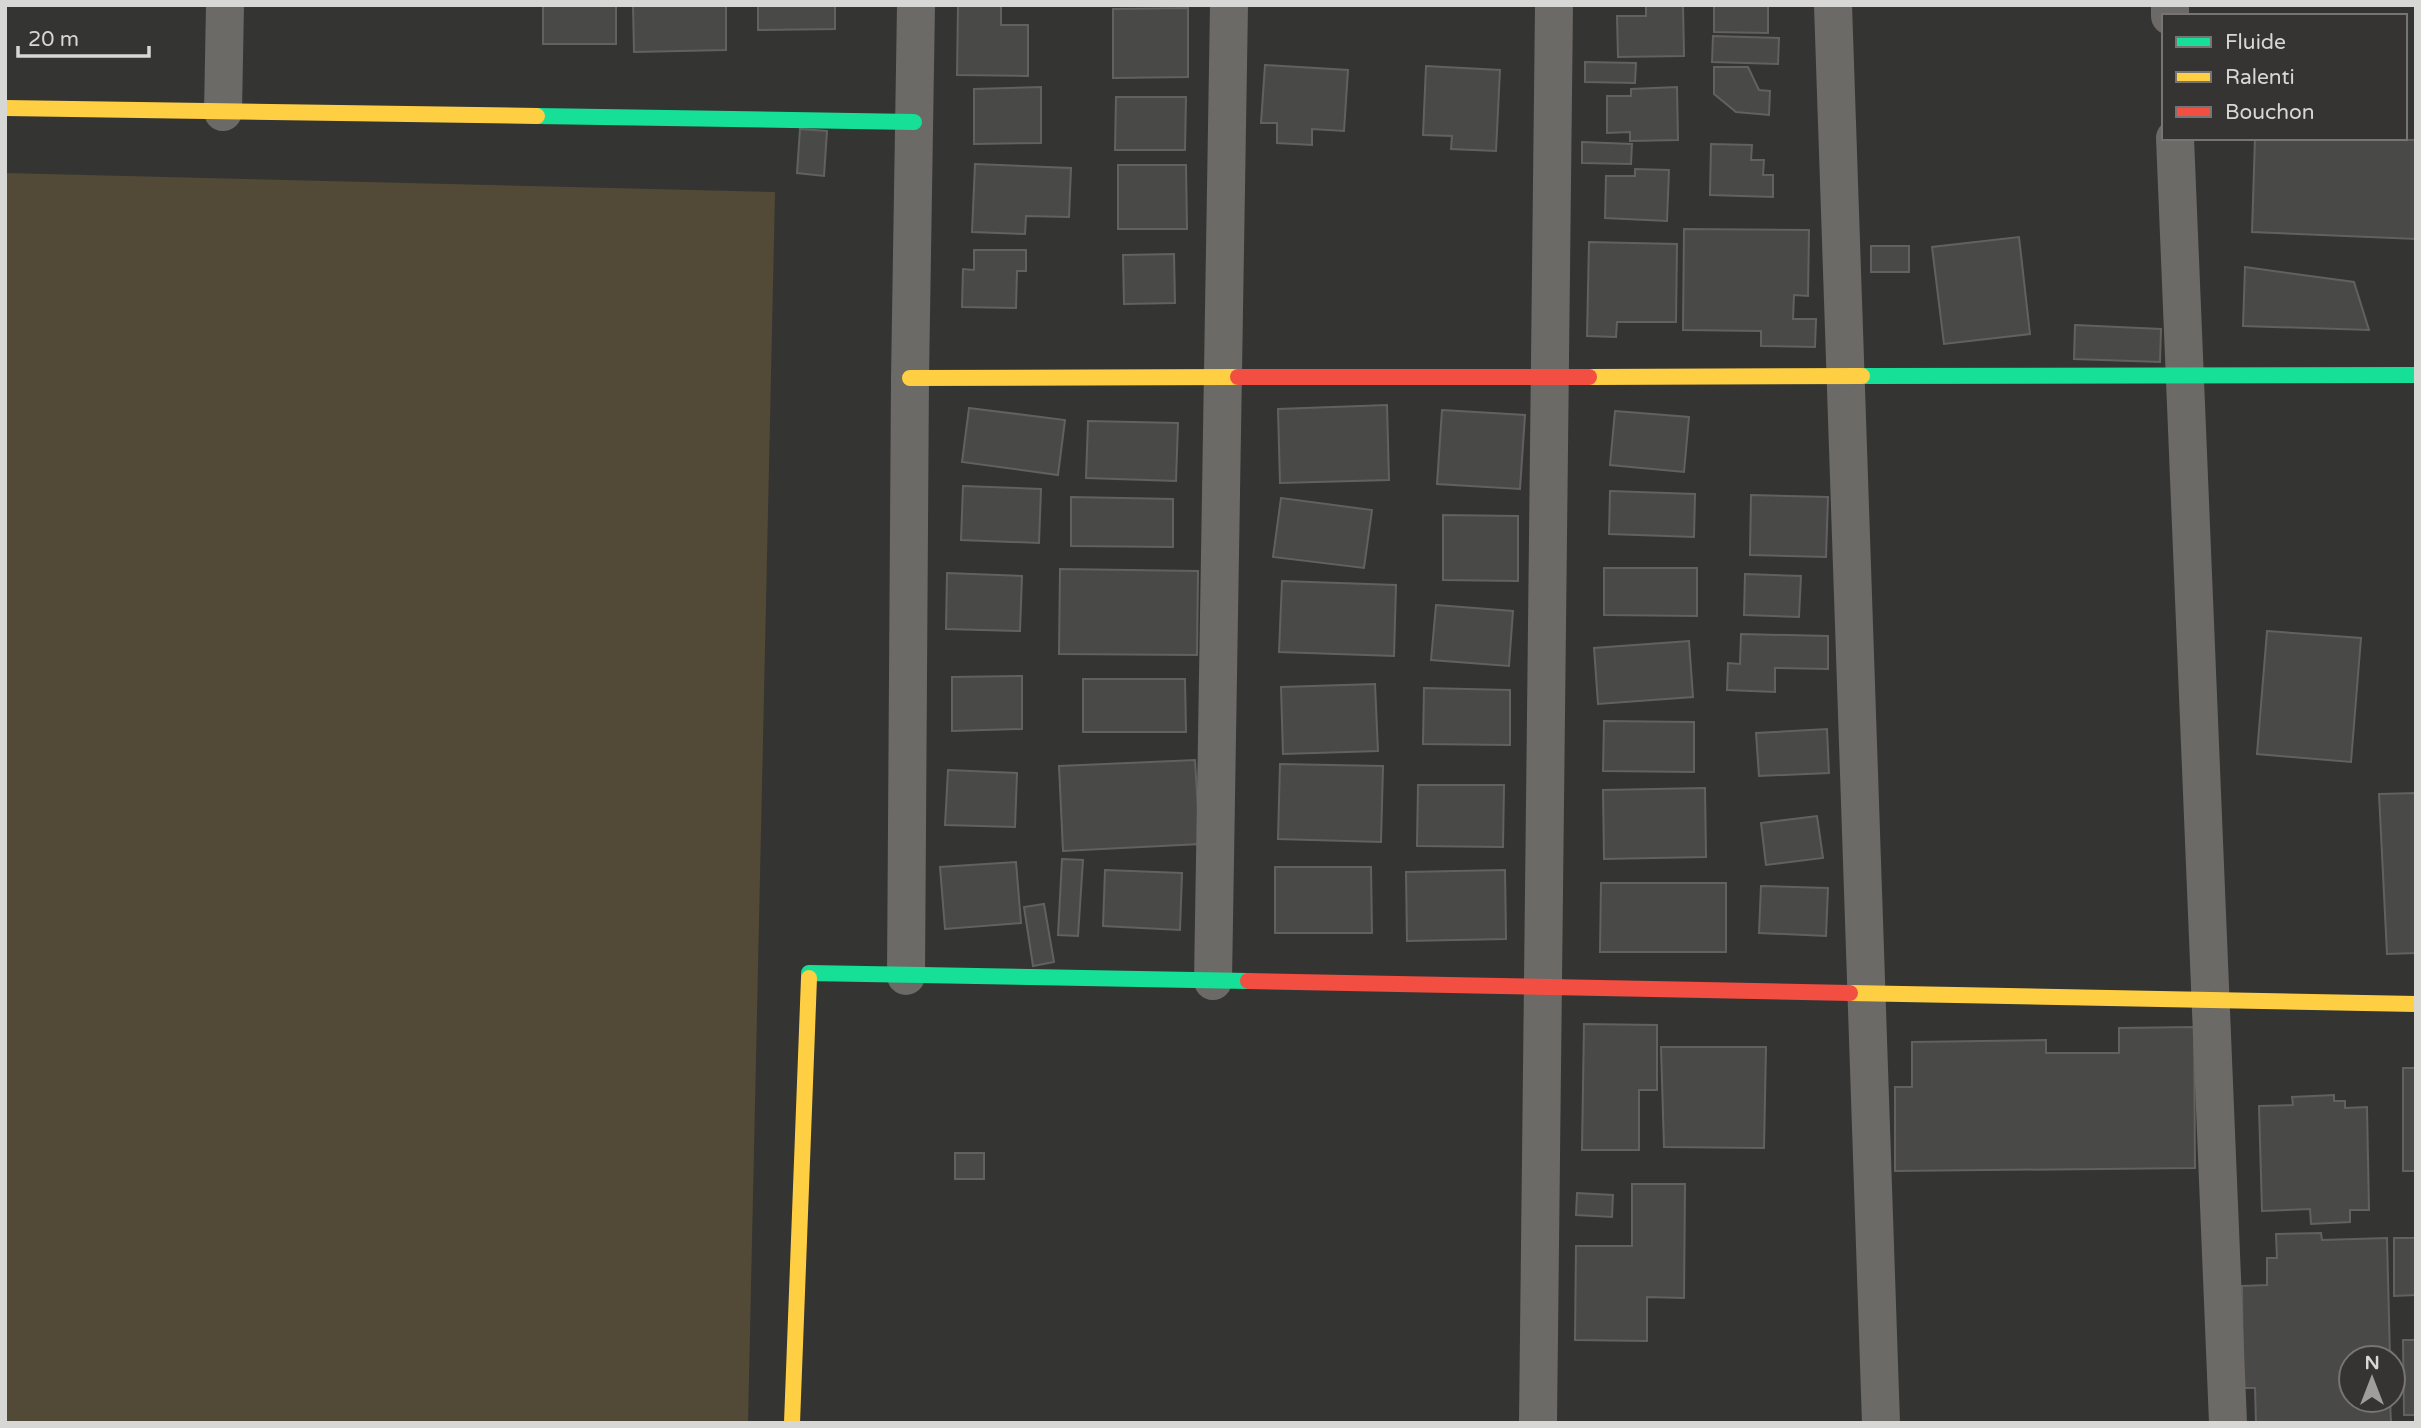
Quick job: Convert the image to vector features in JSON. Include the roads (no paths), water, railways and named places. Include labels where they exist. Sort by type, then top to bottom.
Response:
[{"type":"street","points":[[223,112],[225,5]]},
{"type":"street","points":[[906,976],[910,378],[916,5]]},
{"type":"street","points":[[1213,981],[1228,5]]},
{"type":"street","points":[[1538,1423],[1554,5]]},
{"type":"street","points":[[1833,5],[1881,1423]]},
{"type":"street","points":[[5,108],[914,122]]},
{"type":"street","points":[[2175,140],[2228,1423]]},
{"type":"street","points":[[910,378],[2416,376]]},
{"type":"street","points":[[792,1423],[809,973],[2416,1004]]}]
